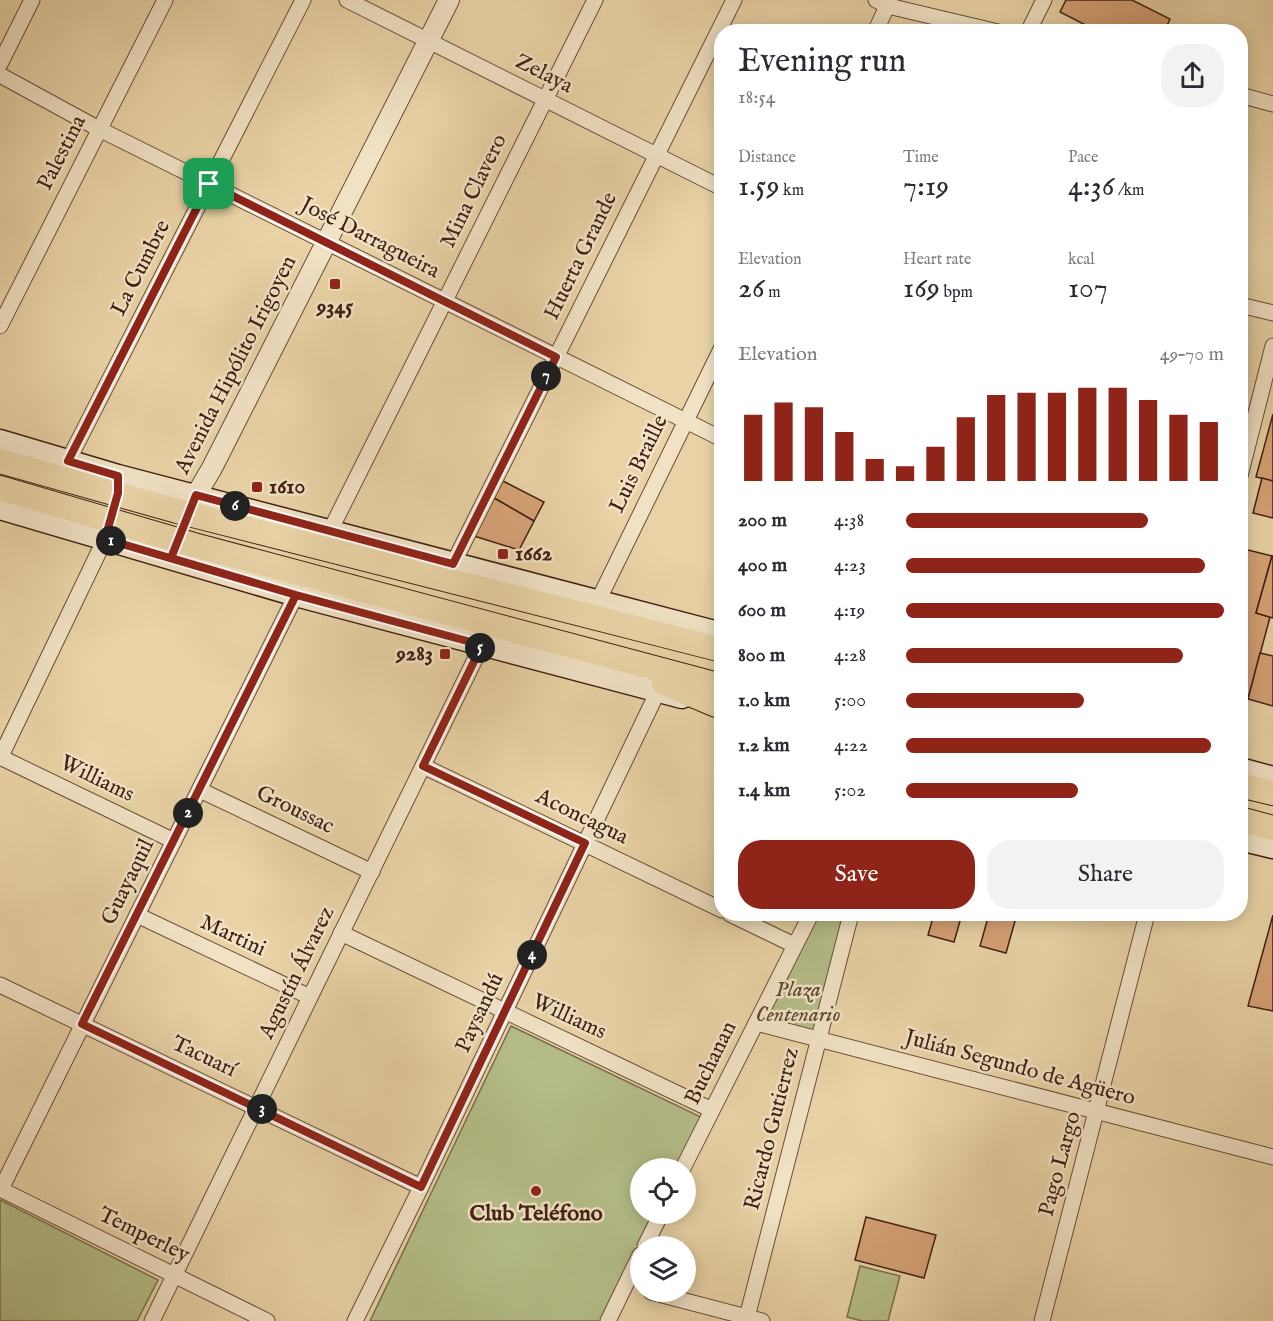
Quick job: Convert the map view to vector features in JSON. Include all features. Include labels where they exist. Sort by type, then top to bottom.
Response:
[{"type":"main road","points":[[0,441],[68,461],[118,485]]},
{"type":"main road","points":[[0,461],[118,485],[424,574],[714,648]]},
{"type":"main road","points":[[108,529],[118,485]]},
{"type":"main road","points":[[0,488],[108,529],[174,549],[593,652],[714,697]]},
{"type":"main road","points":[[174,549],[187,506]]},
{"type":"main road","points":[[0,508],[108,529],[138,527],[187,506],[330,531],[714,632]]},
{"type":"main road","points":[[138,527],[174,549],[296,595],[658,691],[714,698]]},
{"type":"main road","points":[[381,545],[424,574]]},
{"type":"main road","points":[[1248,771],[1273,777]]},
{"type":"main road","points":[[1248,786],[1273,793]]},
{"type":"main road","points":[[1248,821],[1273,828]]},
{"type":"main road","points":[[1248,841],[1273,848]]},
{"type":"street","points":[[0,64],[32,0]]},
{"type":"street","name":"Palestina","points":[[0,326],[165,0]]},
{"type":"street","name":"La Cumbre","points":[[68,461],[303,0]]},
{"type":"street","name":"Zelaya","points":[[347,0],[714,184]]},
{"type":"street","name":"Avenida Hipólito Irigoyen","points":[[187,506],[212,468],[449,0]]},
{"type":"street","name":"Mina Clavero","points":[[330,531],[595,0]]},
{"type":"street","name":"Huerta Grande","points":[[722,24],[734,0]]},
{"type":"street","points":[[1032,24],[1044,0]]},
{"type":"street","points":[[878,24],[885,2],[968,24]]},
{"type":"street","name":"Huerta Grande","points":[[453,564],[714,40]]},
{"type":"street","name":"José Darragueira","points":[[0,75],[99,129],[714,435]]},
{"type":"street","points":[[1248,98],[1273,104]]},
{"type":"street","points":[[1248,307],[1273,313]]},
{"type":"street","points":[[1248,444],[1273,346]]},
{"type":"street","name":"Luis Braille","points":[[598,601],[714,363]]},
{"type":"street","points":[[0,758],[108,529]]},
{"type":"street","name":"Guayaquil","points":[[0,1189],[296,595]]},
{"type":"street","name":"Agustín Álvarez","points":[[152,1321],[482,645]]},
{"type":"street","name":"Paysandú","points":[[355,1321],[658,691]]},
{"type":"street","name":"Williams","points":[[0,758],[174,841]]},
{"type":"street","name":"Aconcagua","points":[[423,766],[714,905]]},
{"type":"street","name":"Groussac","points":[[200,790],[372,872]]},
{"type":"street","name":"Martini","points":[[137,915],[310,997]]},
{"type":"street","points":[[744,921],[794,945]]},
{"type":"street","name":"Buchanan","points":[[688,1158],[807,921]]},
{"type":"street","name":"Ricardo Gutierrez","points":[[752,1320],[818,1039],[849,921]]},
{"type":"street","name":"Pago Largo","points":[[1042,1321],[1146,921]]},
{"type":"street","name":"Williams","points":[[341,933],[712,1110]]},
{"type":"street","name":"Tacuarí","points":[[0,985],[421,1187]]},
{"type":"street","name":"Julián Segundo de Agüero","points":[[756,1023],[1273,1157]]},
{"type":"street","name":"Temperley","points":[[0,1189],[267,1321]]},
{"type":"street","points":[[608,1321],[630,1291]]},
{"type":"street","points":[[687,1302],[752,1320]]},
{"type":"green space","name":"Plaza Centenario","points":[[815,921],[842,921],[815,1033],[762,1020]]},
{"type":"green space","name":"Club Teléfono","points":[[511,1026],[703,1118],[683,1158],[630,1158],[630,1224],[650,1224],[644,1236],[630,1236],[630,1265],[603,1321],[370,1321]]},
{"type":"green space","points":[[0,1200],[158,1280],[137,1321],[0,1321]]},
{"type":"green space","points":[[860,1266],[900,1276],[888,1321],[862,1321],[847,1317]]},
{"type":"building","points":[[1066,0],[1132,0],[1170,19],[1168,24],[1083,24],[1060,12]]},
{"type":"building","points":[[1273,414],[1273,481],[1256,477]]},
{"type":"building","points":[[1262,478],[1273,481],[1273,518],[1253,513]]},
{"type":"building","points":[[503,481],[544,502],[534,521],[494,498]]},
{"type":"building","points":[[494,498],[534,521],[519,550],[474,536]]},
{"type":"building","points":[[1248,550],[1272,556],[1256,613],[1270,617],[1248,699]]},
{"type":"building","points":[[1273,557],[1273,618],[1256,613]]},
{"type":"building","points":[[1260,653],[1273,656],[1273,706],[1248,699]]},
{"type":"building","points":[[1273,915],[1273,1011],[1248,1006]]},
{"type":"building","points":[[932,921],[960,921],[954,942],[928,935]]},
{"type":"building","points":[[987,921],[1015,921],[1006,953],[980,946]]},
{"type":"building","points":[[866,1217],[936,1235],[924,1278],[855,1260]]},
{"type":"place","name":"9345","points":[[335,284]]},
{"type":"place","name":"1610","points":[[257,487]]},
{"type":"place","name":"1662","points":[[503,554]]},
{"type":"place","name":"9283","points":[[445,654]]},
{"type":"place","name":"Club Teléfono","points":[[536,1191]]},
{"type":"route","points":[[209,184],[68,461],[118,476],[118,493],[105,539],[296,595],[82,1024],[421,1187],[585,843],[423,766],[482,645],[296,595],[171,558],[196,495],[453,564],[556,357],[209,184]]}]
